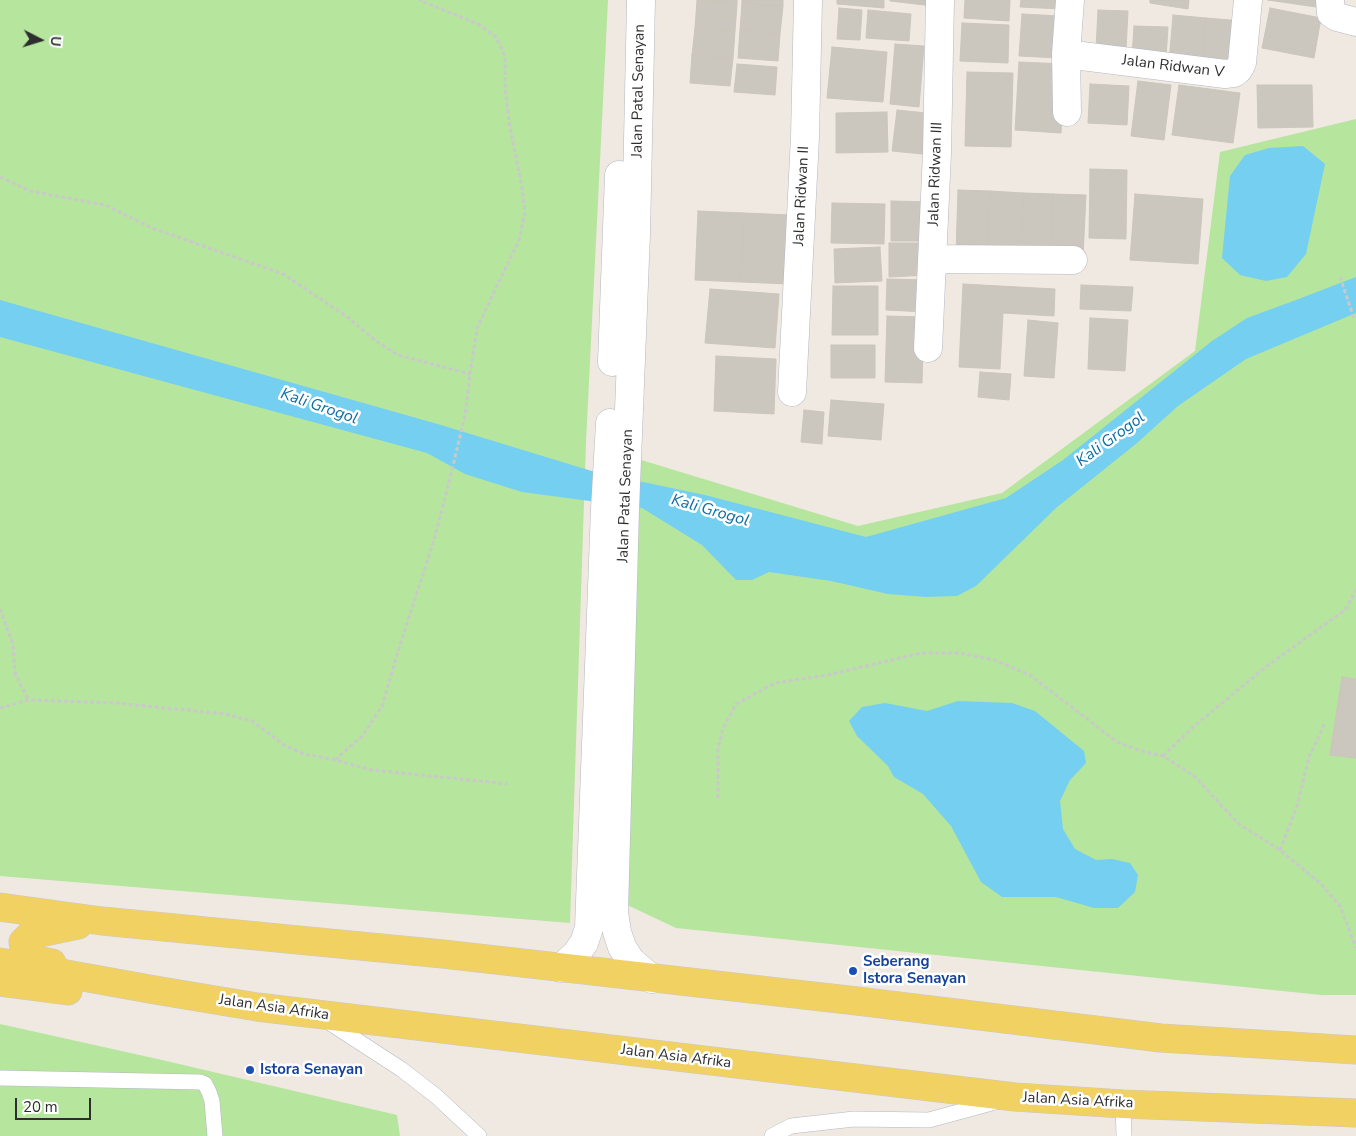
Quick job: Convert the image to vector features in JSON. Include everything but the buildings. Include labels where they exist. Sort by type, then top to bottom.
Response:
[{"type":"main road","name":"Jalan Patal Senayan","points":[[619,440],[625,0]]},
{"type":"main road","name":"Jalan Patal Senayan","points":[[561,968],[576,954],[584,943],[589,928],[619,440],[636,234],[641,0]]},
{"type":"main road","name":"Jalan Ridwan II","points":[[792,392],[806,136],[808,0]]},
{"type":"main road","name":"Jalan Ridwan III","points":[[928,348],[937,153],[940,0]]},
{"type":"main road","points":[[1067,112],[1066,54],[1070,0]]},
{"type":"main road","name":"Jalan Ridwan V","points":[[1066,54],[1225,74],[1234,73],[1242,63],[1248,0]]},
{"type":"main road","points":[[1330,0],[1331,13],[1337,17],[1356,22]]},
{"type":"main road","points":[[932,259],[1073,260]]},
{"type":"main road","name":"Jalan Patal Senayan","points":[[615,510],[614,912],[617,932],[630,962],[652,978]]},
{"type":"main road","points":[[0,906],[102,921],[443,954],[866,1002],[1160,1038],[1356,1050]]},
{"type":"main road","points":[[102,921],[30,935],[24,942],[25,953],[36,960],[155,990]]},
{"type":"main road","name":"Jalan Asia Afrika","points":[[0,962],[257,1007],[1015,1097],[1123,1104],[1356,1114]]},
{"type":"main road","points":[[0,982],[64,991],[155,990]]},
{"type":"lane","points":[[318,1014],[415,1080],[436,1096],[479,1136]]},
{"type":"lane","points":[[0,1078],[200,1082],[205,1084],[212,1101],[215,1136]]},
{"type":"lane","points":[[772,1136],[791,1126],[854,1119],[929,1120],[1015,1097]]},
{"type":"lane","points":[[1123,1104],[1124,1136]]},
{"type":"path","points":[[335,760],[363,735],[382,706],[434,540],[451,474],[465,414],[477,328],[519,240],[524,213],[522,188],[509,122],[505,87],[505,56],[496,36],[478,24],[419,0]]},
{"type":"path","points":[[0,177],[30,191],[105,205],[152,228],[283,274],[346,316],[376,341],[398,355],[470,374]]},
{"type":"path","points":[[1340,277],[1354,318]]},
{"type":"path","points":[[1163,756],[1193,726],[1254,677],[1345,610],[1356,590]]},
{"type":"path","points":[[0,609],[13,644],[15,673],[28,700]]},
{"type":"path","points":[[718,798],[718,750],[723,728],[736,704],[775,683],[828,675],[921,652],[960,653],[994,660],[1030,675],[1116,742],[1163,756],[1194,776],[1239,824],[1280,850],[1321,884],[1340,906],[1356,948]]},
{"type":"path","points":[[0,708],[28,700],[116,703],[226,714],[252,721],[284,745],[304,754],[372,770],[508,784]]},
{"type":"path","points":[[1280,850],[1297,806],[1309,757],[1325,723]]},
{"type":"green space","points":[[0,0],[608,0],[586,442],[570,923],[0,876]]},
{"type":"green space","points":[[1356,119],[1356,995],[1321,995],[676,928],[623,903],[638,459],[858,526],[1002,493],[1195,351],[1220,152]]},
{"type":"green space","points":[[0,1024],[397,1115],[400,1136],[0,1136]]},
{"type":"water","points":[[1303,146],[1325,164],[1306,254],[1287,277],[1266,281],[1240,275],[1222,258],[1230,176],[1245,155],[1269,148]]},
{"type":"water","name":"Kali Grogol","points":[[1356,277],[1356,313],[1246,359],[1178,406],[1137,443],[1056,508],[976,586],[957,596],[926,597],[888,594],[831,581],[769,572],[752,580],[736,580],[702,545],[642,508],[522,492],[465,474],[427,453],[0,337],[0,300],[441,425],[595,472],[705,495],[866,537],[1006,498],[1063,460],[1212,341],[1247,318]]},
{"type":"water","points":[[958,701],[1012,703],[1035,711],[1084,751],[1086,763],[1070,780],[1060,801],[1063,829],[1075,849],[1096,860],[1112,859],[1130,863],[1138,875],[1135,892],[1118,908],[1094,908],[1056,897],[1002,897],[981,882],[951,826],[923,794],[894,777],[888,766],[857,736],[849,721],[862,707],[885,703],[927,711]]},
{"type":"place","name":"Seberang Istora Senayan","points":[[853,971]]},
{"type":"place","name":"Istora Senayan","points":[[250,1070]]}]
